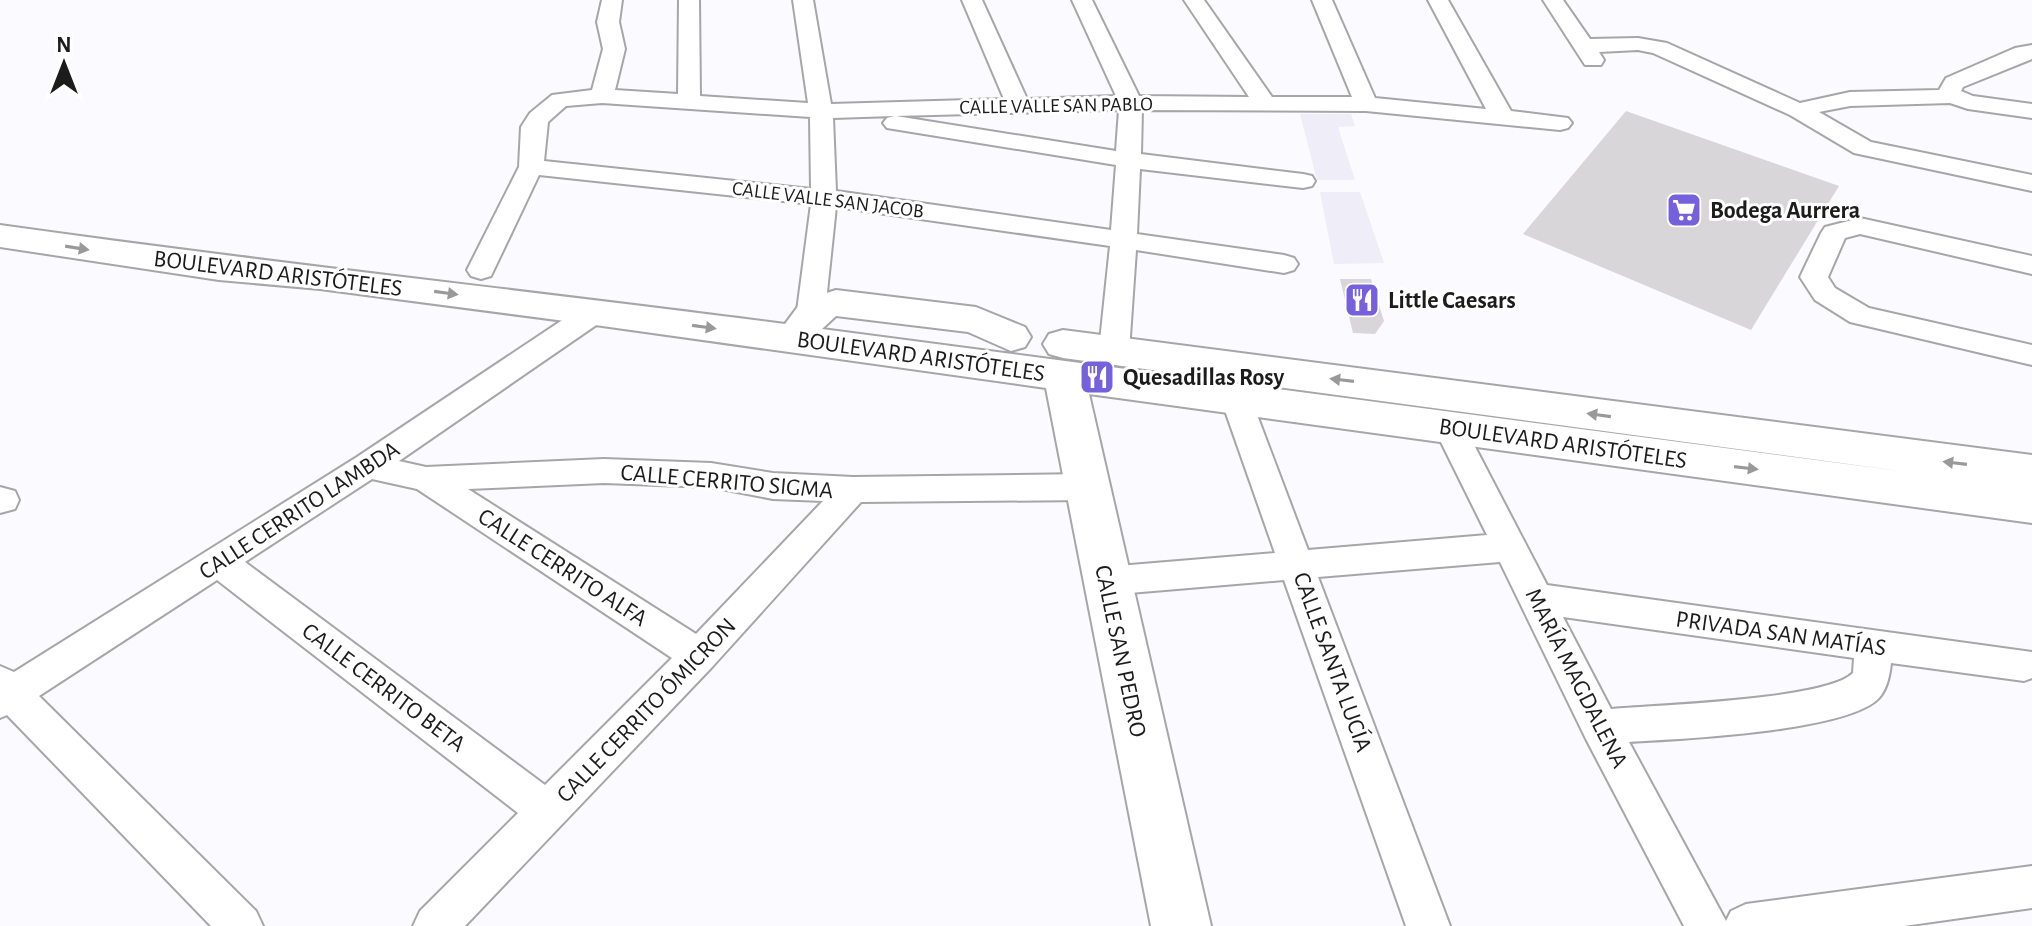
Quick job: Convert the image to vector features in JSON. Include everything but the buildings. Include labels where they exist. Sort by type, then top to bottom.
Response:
[{"type":"street","points":[[602,96],[613,61],[614,49],[608,22],[612,0]]},
{"type":"street","points":[[689,0],[689,103]]},
{"type":"street","points":[[803,0],[821,111],[824,198],[804,325]]},
{"type":"street","points":[[972,0],[1018,105]]},
{"type":"street","points":[[1082,0],[1131,103],[1114,351]]},
{"type":"street","points":[[1194,0],[1264,102]]},
{"type":"street","points":[[1322,0],[1366,104]]},
{"type":"street","points":[[1438,0],[1503,118]]},
{"type":"street","points":[[1553,0],[1588,53],[1638,44],[1659,48],[1798,110],[1863,148],[2032,183]]},
{"type":"street","points":[[1953,96],[1950,91],[1954,83],[2032,52]]},
{"type":"street","name":"CALLE VALLE SAN PABLO","points":[[531,167],[533,127],[552,104],[572,98],[602,96],[821,111],[1131,103],[1366,104],[1560,123]]},
{"type":"street","points":[[1798,110],[1850,99],[1953,96],[1968,102],[2032,111]]},
{"type":"street","points":[[821,111],[1127,160],[1303,181]]},
{"type":"street","points":[[481,270],[531,167]]},
{"type":"street","name":"CALLE VALLE SAN JACOB","points":[[531,167],[824,198],[1284,264]]},
{"type":"street","name":"BOULEVARD ARISTÓTELES","points":[[0,207],[481,270],[804,325],[1064,375],[1465,430],[1525,453],[1643,470],[1659,469],[1672,442]]},
{"type":"street","points":[[2032,265],[1860,226],[1834,233],[1814,277],[1825,294],[1860,315],[2032,355]]},
{"type":"street","name":"BOULEVARD ARISTÓTELES","points":[[0,236],[219,268],[320,277],[595,312],[1011,337],[1672,442],[2012,502]]},
{"type":"street","name":"CALLE CERRITO LAMBDA","points":[[4,692],[219,562],[368,466],[595,312]]},
{"type":"street","name":"CALLE SAN PEDRO","points":[[1064,375],[1181,926]]},
{"type":"street","name":"CALLE SANTA LUCÍA","points":[[1236,399],[1428,926]]},
{"type":"street","name":"MARÍA MAGDALENA","points":[[1465,430],[1509,547],[1538,599],[1600,727],[1707,926]]},
{"type":"street","name":"BOULEVARD ARISTÓTELES","points":[[1672,442],[2032,472]]},
{"type":"street","name":"CALLE CERRITO SIGMA","points":[[368,466],[426,479],[604,471],[711,475],[773,486],[853,490],[1087,487]]},
{"type":"street","name":"CALLE CERRITO ALFA","points":[[426,479],[699,656]]},
{"type":"street","name":"CALLE CERRITO ÓMICRON","points":[[435,926],[699,656],[853,490]]},
{"type":"street","points":[[2012,502],[2032,525]]},
{"type":"street","points":[[1106,581],[1509,547]]},
{"type":"street","name":"CALLE CERRITO BETA","points":[[219,562],[549,812]]},
{"type":"street","name":"PRIVADA SAN MATÍAS","points":[[1538,599],[2024,665]]},
{"type":"street","points":[[1600,727],[1813,707],[1849,698],[1866,687],[1871,673],[1872,645]]},
{"type":"street","points":[[4,692],[241,926]]},
{"type":"street","points":[[1746,926],[2032,887]]},
{"type":"shaded area","points":[[1300,114],[1351,114],[1355,126],[1338,127],[1355,180],[1317,180]]},
{"type":"shaded area","points":[[1320,192],[1360,192],[1384,263],[1334,264]]},
{"type":"place","name":"Bodega Aurrera","points":[[1684,210]]},
{"type":"place","name":"Little Caesars","points":[[1362,300]]},
{"type":"place","name":"Quesadillas Rosy","points":[[1097,377]]}]
